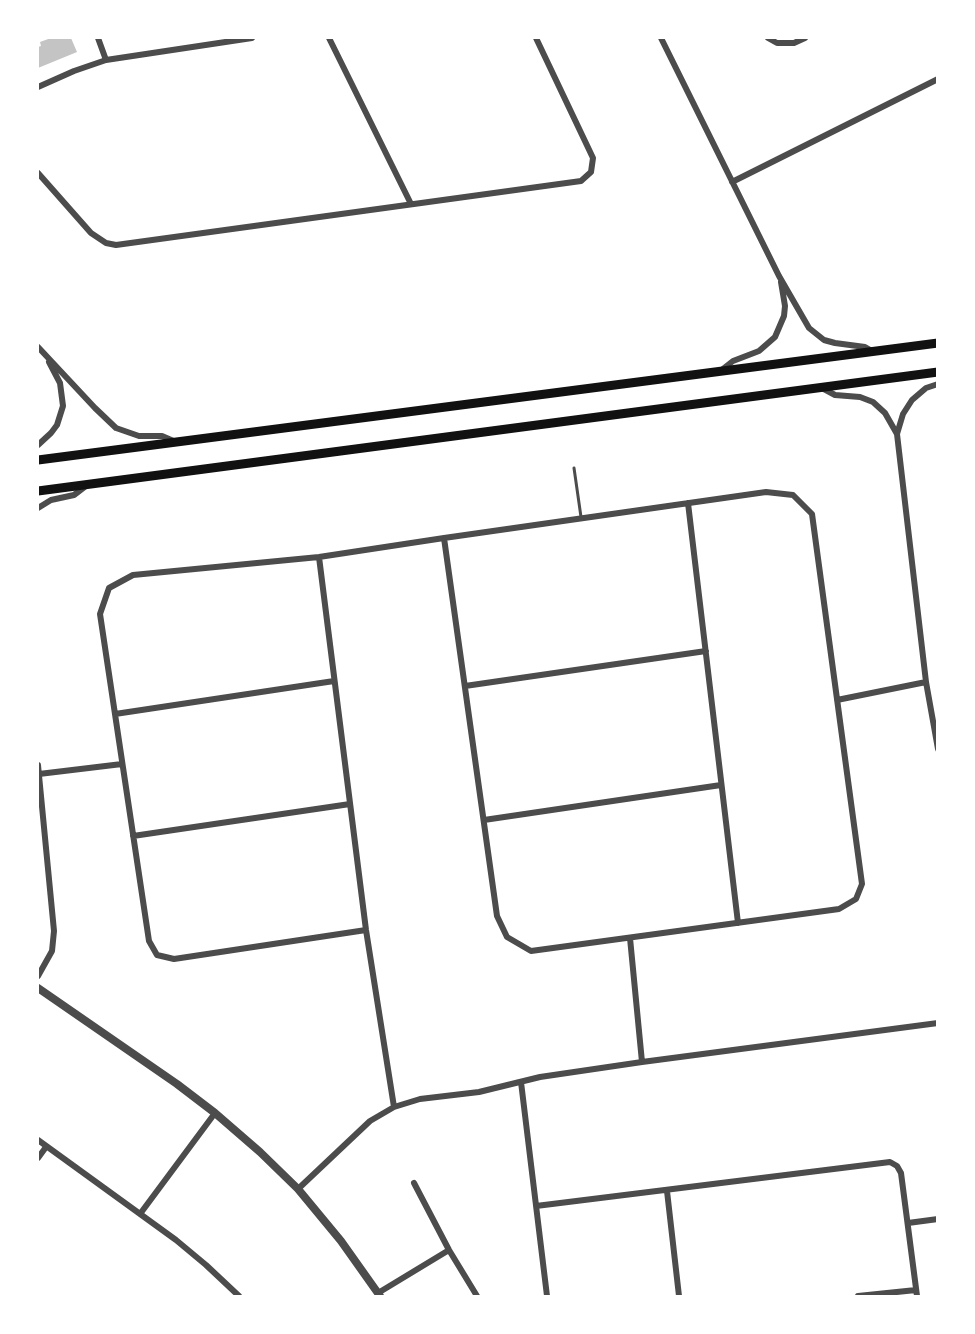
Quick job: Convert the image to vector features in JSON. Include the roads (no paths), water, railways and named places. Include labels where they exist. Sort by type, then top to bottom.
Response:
[{"type":"main road","points":[[38,460],[938,343]]},
{"type":"main road","points":[[38,491],[938,372]]},
{"type":"street","points":[[98,38],[106,60]]},
{"type":"street","points":[[38,87],[106,60],[252,38]]},
{"type":"street","points":[[328,38],[411,204]]},
{"type":"street","points":[[38,173],[91,233],[106,243],[116,245],[574,183],[587,177],[593,165],[593,158],[536,38]]},
{"type":"street","points":[[661,38],[779,276],[803,319],[816,334],[835,343],[855,345],[873,351]]},
{"type":"street","points":[[768,38],[777,43],[794,43],[805,38]]},
{"type":"street","points":[[732,182],[938,79]]},
{"type":"street","points":[[718,372],[733,361],[759,351],[775,337],[784,316],[785,306],[779,276]]},
{"type":"street","points":[[38,347],[116,428],[139,436],[162,436],[176,442]]},
{"type":"street","points":[[38,445],[57,425],[63,406],[60,383],[46,356]]},
{"type":"street","points":[[897,434],[903,414],[912,400],[926,388],[938,384]]},
{"type":"street","points":[[822,388],[836,395],[860,397],[873,402],[885,413],[897,434],[926,682],[938,749]]},
{"type":"street","points":[[38,508],[51,500],[74,495],[87,485]]},
{"type":"street","points":[[366,930],[174,959],[157,955],[149,941],[100,614],[109,588],[133,575],[319,557],[444,538],[766,492],[793,495],[812,514],[862,884],[856,900],[839,909],[531,951],[507,937],[497,916],[444,538]]},
{"type":"street","points":[[688,503],[738,923]]},
{"type":"street","points":[[319,557],[366,930],[394,1107]]},
{"type":"street","points":[[465,686],[706,651]]},
{"type":"street","points":[[115,714],[334,681]]},
{"type":"street","points":[[837,700],[926,682]]},
{"type":"street","points":[[39,774],[122,764]]},
{"type":"street","points":[[38,765],[54,931],[52,951],[38,976]]},
{"type":"street","points":[[484,819],[722,785]]},
{"type":"street","points":[[133,836],[350,804]]},
{"type":"street","points":[[630,938],[642,1062]]},
{"type":"street","points":[[38,988],[177,1084],[216,1113],[260,1152],[298,1189],[341,1241],[379,1295],[449,1250]]},
{"type":"street","points":[[298,1189],[359,1130],[382,1113],[420,1099],[479,1092],[540,1077],[642,1062],[938,1023]]},
{"type":"street","points":[[521,1082],[547,1296]]},
{"type":"street","points":[[140,1214],[216,1113]]},
{"type":"street","points":[[38,1140],[206,1265],[239,1296]]},
{"type":"street","points":[[38,1158],[46,1147]]},
{"type":"street","points":[[536,1206],[890,1162],[897,1166],[901,1173],[917,1293],[858,1296]]},
{"type":"street","points":[[414,1183],[449,1250],[477,1296]]},
{"type":"street","points":[[667,1191],[679,1296]]},
{"type":"street","points":[[908,1223],[938,1219]]},
{"type":"lane","points":[[574,468],[582,518]]}]
